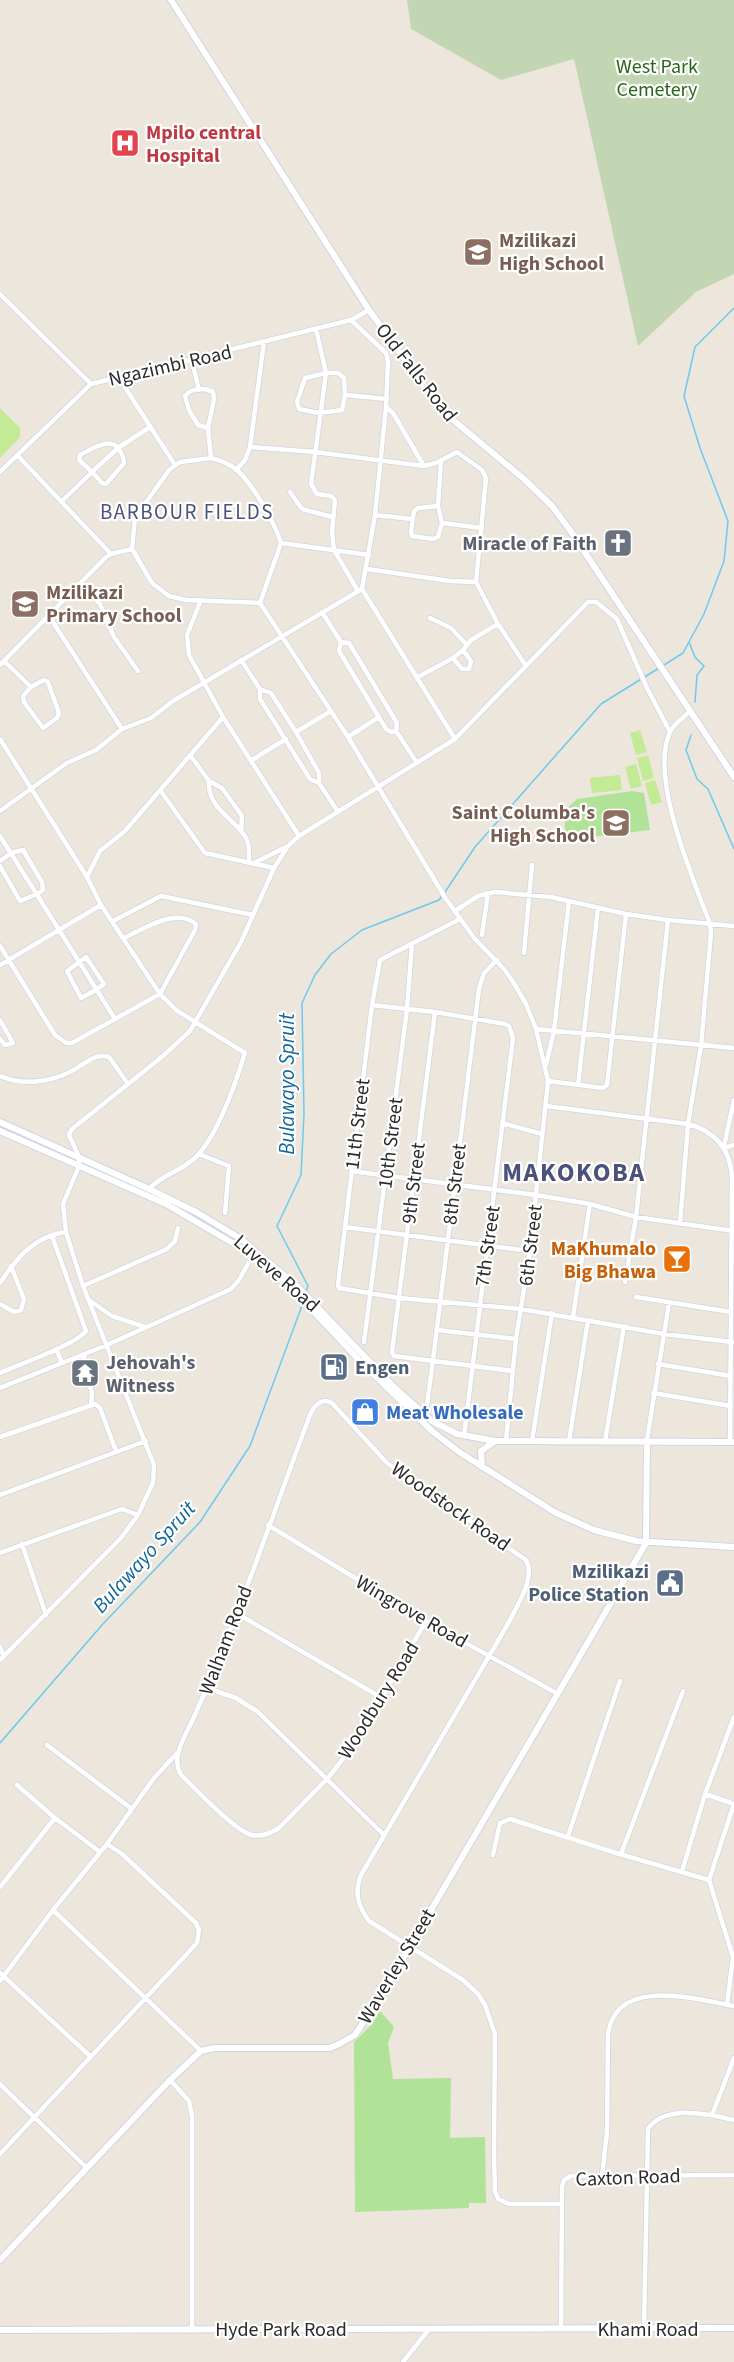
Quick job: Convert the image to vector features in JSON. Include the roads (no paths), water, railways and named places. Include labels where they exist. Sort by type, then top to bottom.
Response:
[{"type":"street","name":"Old Falls Road","points":[[171,0],[369,310],[436,402],[467,433],[524,479],[561,518],[734,777]]},
{"type":"street","points":[[0,294],[91,384]]},
{"type":"street","name":"Ngazimbi Road","points":[[0,472],[91,384],[192,361],[351,320],[369,310]]},
{"type":"street","points":[[0,811],[67,763],[106,744],[122,729],[151,718],[173,701],[360,590],[367,569],[375,515],[387,399],[387,356],[351,320]]},
{"type":"street","points":[[315,329],[326,374],[319,412],[312,488],[316,494],[333,497],[335,502],[332,517],[334,550],[418,677],[455,740]]},
{"type":"street","points":[[236,470],[245,459],[250,447],[264,342]]},
{"type":"street","points":[[192,361],[199,390]]},
{"type":"street","points":[[326,374],[343,375],[345,395],[344,408],[341,411],[301,410],[297,402],[305,378],[326,374]]},
{"type":"street","points":[[119,378],[175,465]]},
{"type":"street","points":[[208,428],[198,425],[186,403],[188,393],[211,390],[214,394],[208,428],[211,459]]},
{"type":"street","points":[[345,395],[387,399]]},
{"type":"street","points":[[386,407],[393,413],[424,466]]},
{"type":"street","points":[[62,501],[118,448],[150,427]]},
{"type":"street","points":[[105,442],[112,443],[118,448],[124,463],[107,483],[102,483],[92,472],[79,459],[79,456],[105,442]]},
{"type":"street","points":[[250,447],[315,452],[424,466],[441,461],[457,452],[484,473],[486,478],[476,582],[498,624],[526,666]]},
{"type":"street","points":[[17,455],[111,554]]},
{"type":"street","points":[[211,459],[236,470],[270,518],[281,543],[260,603],[177,599],[152,584],[132,549],[135,518],[175,465],[186,461],[211,459]]},
{"type":"street","points":[[438,506],[415,509],[411,531],[414,537],[437,538],[441,523],[438,506],[441,461]]},
{"type":"street","points":[[291,492],[302,509],[332,517]]},
{"type":"street","points":[[375,515],[412,519]]},
{"type":"street","points":[[441,523],[482,528]]},
{"type":"street","points":[[281,543],[369,555]]},
{"type":"street","points":[[31,687],[2,663],[111,554],[132,549]]},
{"type":"street","points":[[367,569],[450,581],[476,582]]},
{"type":"street","points":[[80,584],[100,604],[114,637],[138,671]]},
{"type":"street","points":[[201,600],[186,642],[189,655],[223,717],[299,836]]},
{"type":"street","points":[[2,1659],[121,1538],[138,1515],[153,1483],[154,1473],[146,1441],[82,1286],[66,1232],[63,1204],[79,1166],[79,1157],[69,1135],[72,1129],[173,1048],[196,1023],[253,915],[274,867],[288,846],[299,836],[455,740],[585,605],[594,601],[608,610],[617,620],[647,688],[670,732]]},
{"type":"street","name":"6th Street","points":[[260,603],[348,737],[446,899],[475,939],[497,960],[519,991],[536,1029],[548,1081],[530,1251],[516,1339],[506,1441]]},
{"type":"street","points":[[321,612],[341,642],[339,651],[379,717],[388,731],[396,731]]},
{"type":"street","points":[[49,616],[122,729]]},
{"type":"street","points":[[430,618],[451,627],[465,647],[471,661],[469,669],[462,669],[453,657]]},
{"type":"street","points":[[418,677],[453,657],[474,638],[498,624]]},
{"type":"street","points":[[341,642],[349,643],[397,723],[396,731],[417,763]]},
{"type":"street","points":[[241,660],[260,689],[260,699],[310,779],[319,783],[338,812]]},
{"type":"street","points":[[42,680],[48,682],[59,713],[46,728],[40,728],[24,702],[23,696],[31,687],[42,680]]},
{"type":"street","points":[[260,689],[271,693],[296,732],[319,773],[319,783]]},
{"type":"street","points":[[296,732],[331,711]]},
{"type":"street","points":[[680,1224],[688,1124],[701,1046],[710,924],[680,841],[670,803],[665,761],[670,732],[689,712]]},
{"type":"street","points":[[87,877],[100,851],[125,831],[223,717]]},
{"type":"street","points":[[348,737],[379,717]]},
{"type":"street","points":[[0,739],[87,877],[101,904],[160,994],[176,1010],[245,1053],[227,1105],[199,1154],[179,1171],[156,1181],[149,1189]]},
{"type":"street","points":[[252,760],[286,739]]},
{"type":"street","points":[[190,755],[209,780],[222,788],[242,816],[241,832]]},
{"type":"street","points":[[209,780],[209,794],[248,842],[252,862]]},
{"type":"street","points":[[160,790],[205,853],[274,867]]},
{"type":"street","points":[[0,836],[115,1019]]},
{"type":"street","points":[[252,862],[288,846]]},
{"type":"street","points":[[23,850],[42,882],[43,890],[20,901],[0,863],[11,853],[23,850]]},
{"type":"street","points":[[524,953],[532,865]]},
{"type":"street","points":[[455,910],[488,893],[529,894],[626,914],[734,926]]},
{"type":"street","points":[[482,935],[488,893]]},
{"type":"street","points":[[113,921],[156,897],[167,896],[253,915]]},
{"type":"street","points":[[546,1067],[554,1031],[568,901]]},
{"type":"street","points":[[0,965],[101,904]]},
{"type":"street","points":[[578,1084],[597,908]]},
{"type":"street","points":[[548,1081],[603,1088],[607,1085],[626,914]]},
{"type":"street","points":[[0,946],[55,1035],[66,1043],[72,1043],[160,994],[195,930],[196,924],[193,921],[171,918],[124,938]]},
{"type":"street","points":[[412,943],[460,919]]},
{"type":"street","points":[[625,1282],[636,1217],[653,1041],[668,920]]},
{"type":"street","name":"11th Street","points":[[370,1294],[339,1288],[351,1171],[380,960],[412,943]]},
{"type":"street","name":"10th Street","points":[[364,1342],[386,1176],[412,943]]},
{"type":"street","points":[[87,957],[104,984],[96,990],[81,998],[67,973],[68,969],[87,957]]},
{"type":"street","name":"8th Street","points":[[422,1413],[427,1405],[475,1018],[482,978],[497,960]]},
{"type":"street","points":[[372,1005],[475,1018]]},
{"type":"street","name":"9th Street","points":[[433,1360],[393,1354],[435,1012]]},
{"type":"street","name":"7th Street","points":[[464,1436],[513,1038],[509,1026],[475,1018]]},
{"type":"street","points":[[0,1020],[13,1043],[5,1045],[0,1039]]},
{"type":"street","points":[[536,1029],[734,1048]]},
{"type":"street","points":[[0,1076],[22,1082],[55,1078],[72,1072],[97,1056],[105,1056],[109,1057],[128,1084]]},
{"type":"street","points":[[724,1147],[734,1100]]},
{"type":"street","points":[[546,1106],[688,1124],[709,1132],[724,1147],[732,1173],[732,1442]]},
{"type":"street","name":"Luveve Road","points":[[0,1122],[149,1189],[196,1212],[241,1239],[298,1287],[422,1413],[440,1427],[464,1436],[495,1441],[732,1442]]},
{"type":"street","points":[[502,1123],[542,1134]]},
{"type":"street","name":"Luveve Road","points":[[0,1131],[166,1204],[253,1255],[299,1296],[421,1422],[482,1468],[564,1518],[594,1530],[646,1543],[734,1547]]},
{"type":"street","points":[[724,1147],[734,1145]]},
{"type":"street","points":[[199,1154],[229,1166],[225,1213]]},
{"type":"street","points":[[351,1171],[536,1195],[590,1204],[636,1217],[732,1231]]},
{"type":"street","points":[[573,1317],[590,1204]]},
{"type":"street","points":[[345,1227],[530,1251]]},
{"type":"street","points":[[82,1286],[167,1249],[175,1242],[178,1228]]},
{"type":"street","points":[[0,1283],[21,1254],[52,1236],[66,1232]]},
{"type":"street","points":[[0,1373],[56,1349],[82,1335],[86,1328],[52,1236]]},
{"type":"street","points":[[0,1388],[107,1345],[231,1290],[253,1255]]},
{"type":"street","points":[[0,1304],[14,1312],[21,1310],[24,1305],[24,1299],[11,1266]]},
{"type":"street","points":[[370,1294],[552,1313],[664,1334],[732,1338]]},
{"type":"street","points":[[636,1297],[731,1312]]},
{"type":"street","points":[[88,1300],[112,1316],[145,1327]]},
{"type":"street","points":[[646,1543],[647,1440],[669,1303]]},
{"type":"street","points":[[532,1441],[552,1313]]},
{"type":"street","points":[[569,1441],[588,1320]]},
{"type":"street","points":[[605,1441],[624,1326]]},
{"type":"street","points":[[437,1330],[516,1339]]},
{"type":"street","points":[[56,1349],[62,1364]]},
{"type":"street","points":[[84,1354],[87,1380],[92,1392],[91,1405]]},
{"type":"street","points":[[433,1360],[513,1371]]},
{"type":"street","points":[[658,1364],[731,1376]]},
{"type":"street","points":[[653,1393],[731,1406]]},
{"type":"street","name":"Woodstock Road","points":[[268,1525],[313,1409],[317,1403],[328,1401],[387,1463],[518,1552],[529,1563],[529,1575],[524,1590],[490,1656]]},
{"type":"street","points":[[0,1437],[95,1404],[100,1408],[116,1451]]},
{"type":"street","points":[[0,1495],[146,1441]]},
{"type":"street","points":[[482,1468],[481,1451],[495,1441]]},
{"type":"street","points":[[0,1553],[122,1509],[138,1515]]},
{"type":"street","name":"Walham Road","points":[[1,1977],[107,1844],[165,1764],[178,1752],[207,1688],[268,1525]]},
{"type":"street","name":"Wingrove Road","points":[[268,1525],[426,1621],[558,1694]]},
{"type":"street","name":"Waverley Street","points":[[201,2051],[214,2048],[325,2048],[339,2044],[355,2035],[646,1543]]},
{"type":"street","points":[[22,1544],[46,1616]]},
{"type":"street","points":[[236,1613],[382,1698]]},
{"type":"street","name":"Woodbury Road","points":[[178,1752],[177,1766],[182,1776],[240,1830],[254,1836],[279,1828],[328,1778],[356,1742],[426,1621]]},
{"type":"street","points":[[0,1647],[2,1659]]},
{"type":"street","points":[[490,1656],[361,1875],[357,1884],[357,1900],[369,1921],[468,1983],[483,2000],[491,2017],[495,2034],[494,2153],[495,2191],[498,2199],[504,2204],[562,2204]]},
{"type":"street","points":[[568,1836],[620,1681]]},
{"type":"street","points":[[207,1688],[236,1698],[258,1712],[384,1835]]},
{"type":"street","points":[[621,1854],[683,1691]]},
{"type":"street","points":[[682,1871],[705,1794],[734,1717]]},
{"type":"street","points":[[47,1745],[132,1809]]},
{"type":"street","points":[[17,1785],[55,1818],[100,1852]]},
{"type":"street","points":[[705,1794],[734,1804],[709,1880],[733,1957],[727,2004]]},
{"type":"street","points":[[0,1887],[55,1818]]},
{"type":"street","points":[[492,1855],[500,1823],[506,1819],[709,1880]]},
{"type":"street","points":[[0,2154],[194,1948],[199,1930],[196,1923],[122,1854],[107,1844]]},
{"type":"street","points":[[0,2260],[170,2080],[201,2051],[53,1910]]},
{"type":"street","points":[[1,1977],[91,2057]]},
{"type":"street","points":[[602,2176],[607,2132],[608,2034],[612,2016],[626,2003],[653,1995],[670,1995],[734,2006]]},
{"type":"street","points":[[712,2115],[734,2058]]},
{"type":"street","points":[[170,2080],[189,2101],[192,2116],[192,2330]]},
{"type":"street","points":[[0,2084],[36,2116],[87,2168]]},
{"type":"street","points":[[644,2328],[647,2132],[653,2122],[663,2117],[700,2113],[734,2120]]},
{"type":"street","name":"Caxton Road","points":[[561,2329],[562,2184],[567,2178],[734,2175]]},
{"type":"street","points":[[403,2362],[429,2328]]},
{"type":"street","name":"Khami Road","points":[[561,2329],[734,2328]]},
{"type":"street","name":"Hyde Park Road","points":[[0,2330],[561,2329]]},
{"type":"waterway","name":"Bulawayo Spruit","points":[[664,665],[683,653],[704,614],[724,561],[728,521],[700,448],[684,396],[695,347],[734,308]]},
{"type":"waterway","points":[[689,642],[695,657],[704,666],[697,675],[695,702]]},
{"type":"waterway","name":"Bulawayo Spruit","points":[[445,892],[475,847],[601,704],[659,668]]},
{"type":"waterway","points":[[691,735],[686,750],[697,779],[708,789],[734,849]]},
{"type":"waterway","name":"Bulawayo Spruit","points":[[306,1292],[308,1286],[277,1226],[301,1175],[304,1114],[302,1003],[315,975],[331,954],[362,930],[439,900],[442,896]]},
{"type":"waterway","name":"Bulawayo Spruit","points":[[0,1743],[102,1625],[200,1522],[250,1446],[303,1303]]},
{"type":"place","name":"Mpilo central Hospital","points":[[125,143]]},
{"type":"place","name":"Mzilikazi High School","points":[[478,252]]},
{"type":"place","name":"Miracle of Faith","points":[[618,543]]},
{"type":"place","name":"Mzilikazi Primary School","points":[[25,604]]},
{"type":"place","name":"Saint Columba's High School","points":[[616,823]]},
{"type":"place","name":"MaKhumalo Big Bhawa","points":[[677,1259]]},
{"type":"place","name":"Engen","points":[[334,1367]]},
{"type":"place","name":"Jehovah's Witness","points":[[85,1373]]},
{"type":"place","name":"Meat Wholesale","points":[[365,1412]]},
{"type":"place","name":"Mzilikazi Police Station","points":[[670,1583]]},
{"type":"district","name":"BARBOUR FIELDS","points":[[187,512]]},
{"type":"district","name":"MAKOKOBA","points":[[574,1172]]},
{"type":"park label","name":"West Park Cemetery","points":[[657,78]]}]
